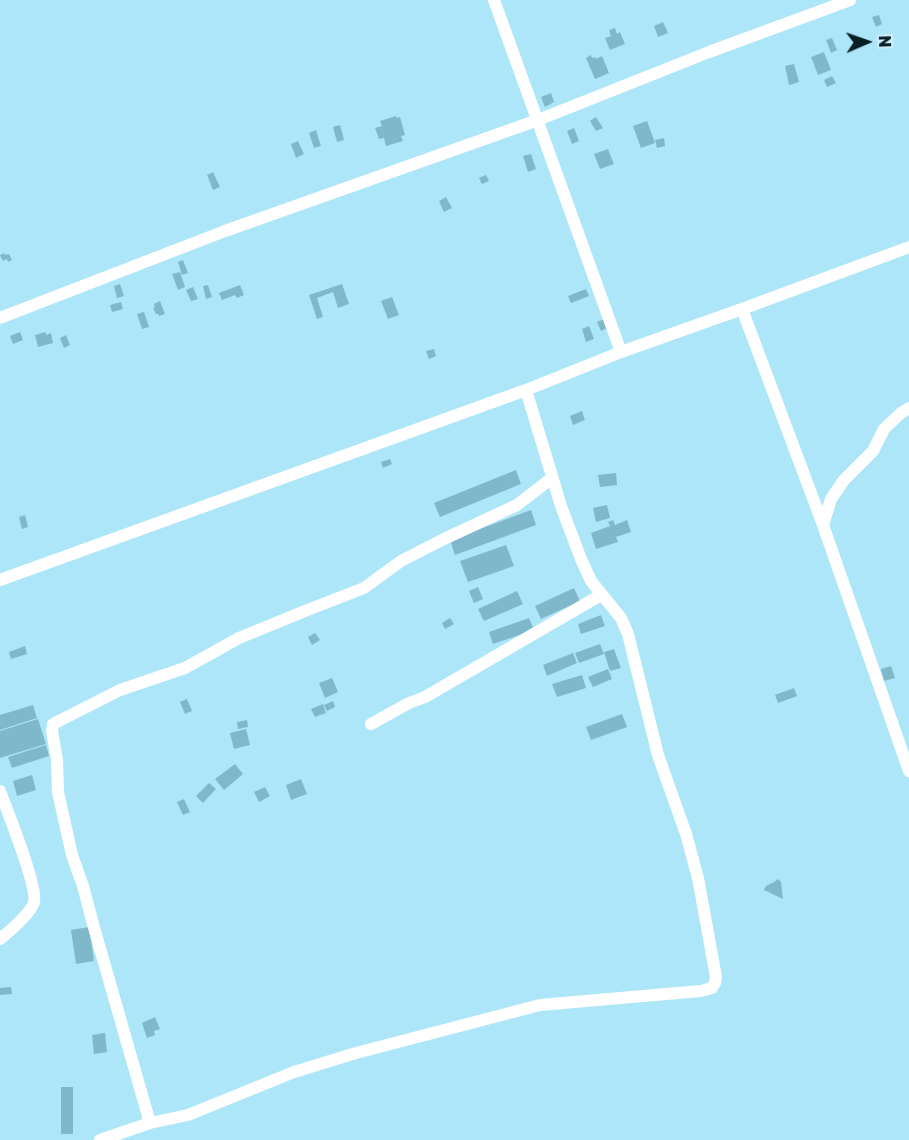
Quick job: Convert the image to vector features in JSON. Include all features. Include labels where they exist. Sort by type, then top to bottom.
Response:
[{"type":"street","points":[[494,0],[621,352]]},
{"type":"street","points":[[0,318],[225,231],[538,120],[709,52],[850,0]]},
{"type":"street","points":[[0,580],[526,390],[621,352],[909,247]]},
{"type":"street","points":[[742,309],[823,525],[909,771]]},
{"type":"street","points":[[100,1140],[150,1123],[188,1115],[294,1072],[356,1053],[540,1005],[701,991],[712,988],[715,983],[716,977],[698,878],[687,834],[658,754],[628,634],[621,618],[591,582],[581,559],[561,506],[526,390]]},
{"type":"street","points":[[823,525],[831,499],[844,480],[873,451],[884,429],[909,408]]},
{"type":"street","points":[[150,1123],[83,886],[72,855],[58,792],[53,724],[120,690],[185,668],[238,638],[364,588],[401,561],[517,505],[552,478]]},
{"type":"street","points":[[371,724],[425,697],[601,595]]},
{"type":"street","points":[[0,791],[35,892],[32,907],[0,939]]},
{"type":"building","points":[[879,15],[882,24],[876,27],[872,17]]},
{"type":"building","points":[[663,22],[668,33],[658,37],[654,26]]},
{"type":"building","points":[[615,28],[617,34],[620,32],[625,44],[610,50],[605,38],[611,36],[609,30]]},
{"type":"building","points":[[832,38],[837,50],[831,53],[826,40]]},
{"type":"building","points":[[824,52],[831,70],[818,75],[811,57]]},
{"type":"building","points":[[591,55],[596,59],[602,56],[609,73],[595,79],[586,58]]},
{"type":"building","points":[[794,64],[799,82],[789,85],[785,66]]},
{"type":"building","points":[[832,76],[836,83],[827,87],[824,80]]},
{"type":"building","points":[[551,93],[554,102],[545,107],[541,97]]},
{"type":"building","points":[[400,117],[405,135],[401,136],[403,141],[386,146],[384,138],[379,139],[375,128],[382,126],[380,121]]},
{"type":"building","points":[[596,117],[603,128],[596,131],[590,121]]},
{"type":"building","points":[[647,121],[655,143],[641,148],[633,126]]},
{"type":"building","points":[[340,125],[344,140],[337,142],[333,127]]},
{"type":"building","points":[[574,128],[579,141],[572,144],[567,131]]},
{"type":"building","points":[[316,130],[321,146],[314,148],[309,133]]},
{"type":"building","points":[[664,138],[665,146],[657,148],[655,140]]},
{"type":"building","points":[[298,141],[304,154],[296,158],[291,144]]},
{"type":"building","points":[[608,149],[614,164],[600,169],[594,154]]},
{"type":"building","points":[[531,154],[536,169],[528,172],[523,156]]},
{"type":"building","points":[[213,172],[220,187],[213,190],[207,175]]},
{"type":"building","points":[[486,175],[489,181],[482,184],[479,178]]},
{"type":"building","points":[[446,197],[452,208],[444,212],[439,201]]},
{"type":"building","points":[[9,254],[12,260],[3,261],[0,255]]},
{"type":"building","points":[[183,260],[188,273],[182,275],[178,262]]},
{"type":"building","points":[[180,272],[185,287],[178,290],[172,274]]},
{"type":"building","points":[[120,284],[124,296],[117,298],[114,286]]},
{"type":"building","points":[[342,284],[349,304],[338,308],[333,292],[317,298],[323,317],[317,319],[309,295]]},
{"type":"building","points":[[208,285],[212,297],[206,299],[203,286]]},
{"type":"building","points":[[240,285],[244,295],[237,298],[235,295],[222,300],[219,293]]},
{"type":"building","points":[[193,287],[198,299],[191,301],[186,290]]},
{"type":"building","points":[[586,289],[589,296],[571,303],[568,296]]},
{"type":"building","points":[[392,297],[399,315],[388,319],[381,301]]},
{"type":"building","points":[[160,301],[165,314],[159,316],[153,308],[154,304]]},
{"type":"building","points":[[121,302],[123,309],[112,312],[110,305]]},
{"type":"building","points":[[144,312],[149,327],[142,329],[137,314]]},
{"type":"building","points":[[604,319],[607,328],[601,331],[597,322]]},
{"type":"building","points":[[589,326],[594,339],[586,342],[582,329]]},
{"type":"building","points":[[20,332],[23,340],[13,344],[10,336]]},
{"type":"building","points":[[46,332],[46,335],[51,333],[53,343],[38,347],[35,335]]},
{"type":"building","points":[[66,335],[70,345],[64,348],[60,338]]},
{"type":"building","points":[[434,349],[436,356],[429,359],[426,351]]},
{"type":"building","points":[[582,411],[585,420],[573,425],[570,416]]},
{"type":"building","points":[[390,459],[392,464],[383,468],[381,462]]},
{"type":"building","points":[[516,470],[521,484],[440,517],[434,503]]},
{"type":"building","points":[[616,473],[617,485],[600,487],[598,475]]},
{"type":"building","points":[[607,505],[610,518],[596,522],[593,508]]},
{"type":"building","points":[[531,510],[536,525],[455,555],[450,540]]},
{"type":"building","points":[[25,515],[28,527],[22,529],[19,517]]},
{"type":"building","points":[[613,520],[615,525],[627,520],[631,532],[616,537],[618,542],[596,549],[591,533],[610,526],[608,522]]},
{"type":"building","points":[[506,545],[514,566],[468,582],[460,561]]},
{"type":"building","points":[[478,587],[483,599],[474,603],[469,591]]},
{"type":"building","points":[[574,588],[580,601],[541,619],[535,606]]},
{"type":"building","points":[[517,591],[523,604],[484,621],[478,609]]},
{"type":"building","points":[[601,615],[605,626],[581,634],[578,624]]},
{"type":"building","points":[[450,618],[454,624],[445,629],[442,623]]},
{"type":"building","points":[[529,618],[534,630],[493,644],[489,632]]},
{"type":"building","points":[[315,633],[320,640],[312,645],[308,637]]},
{"type":"building","points":[[600,644],[604,654],[579,663],[575,653]]},
{"type":"building","points":[[25,646],[27,654],[11,659],[9,652]]},
{"type":"building","points":[[614,649],[621,668],[610,671],[604,652]]},
{"type":"building","points":[[573,653],[577,663],[547,676],[543,665]]},
{"type":"building","points":[[891,666],[895,678],[884,681],[881,669]]},
{"type":"building","points":[[608,669],[612,679],[593,687],[588,677]]},
{"type":"building","points":[[582,675],[586,688],[557,697],[552,684]]},
{"type":"building","points":[[332,678],[338,692],[325,698],[319,683]]},
{"type":"building","points":[[794,688],[797,696],[778,703],[775,695]]},
{"type":"building","points":[[187,699],[192,711],[185,714],[180,702]]},
{"type":"building","points":[[333,701],[335,707],[327,711],[324,705]]},
{"type":"building","points":[[323,704],[326,713],[315,717],[311,709]]},
{"type":"building","points":[[33,705],[37,718],[0,730],[0,715]]},
{"type":"building","points":[[622,714],[627,727],[591,740],[586,727]]},
{"type":"building","points":[[38,719],[46,744],[0,758],[0,731]]},
{"type":"building","points":[[247,720],[248,727],[238,729],[237,722]]},
{"type":"building","points":[[246,729],[250,745],[234,749],[230,733]]},
{"type":"building","points":[[46,745],[49,756],[12,768],[8,757]]},
{"type":"building","points":[[235,764],[243,774],[224,790],[215,779]]},
{"type":"building","points":[[32,775],[36,790],[17,796],[13,781]]},
{"type":"building","points":[[301,779],[307,794],[291,800],[286,785]]},
{"type":"building","points":[[209,783],[216,789],[203,803],[196,796]]},
{"type":"building","points":[[265,787],[270,796],[259,802],[254,792]]},
{"type":"building","points":[[184,799],[190,812],[183,815],[177,802]]},
{"type":"building","points":[[778,879],[781,882],[783,899],[764,890],[766,886]]},
{"type":"building","points":[[89,927],[94,961],[76,964],[71,930]]},
{"type":"building","points":[[11,987],[12,994],[0,995],[0,988]]},
{"type":"building","points":[[155,1017],[160,1029],[154,1031],[155,1035],[147,1038],[142,1023]]},
{"type":"building","points":[[105,1033],[107,1052],[94,1054],[92,1035]]},
{"type":"building","points":[[61,1087],[73,1087],[73,1134],[61,1134]]}]
